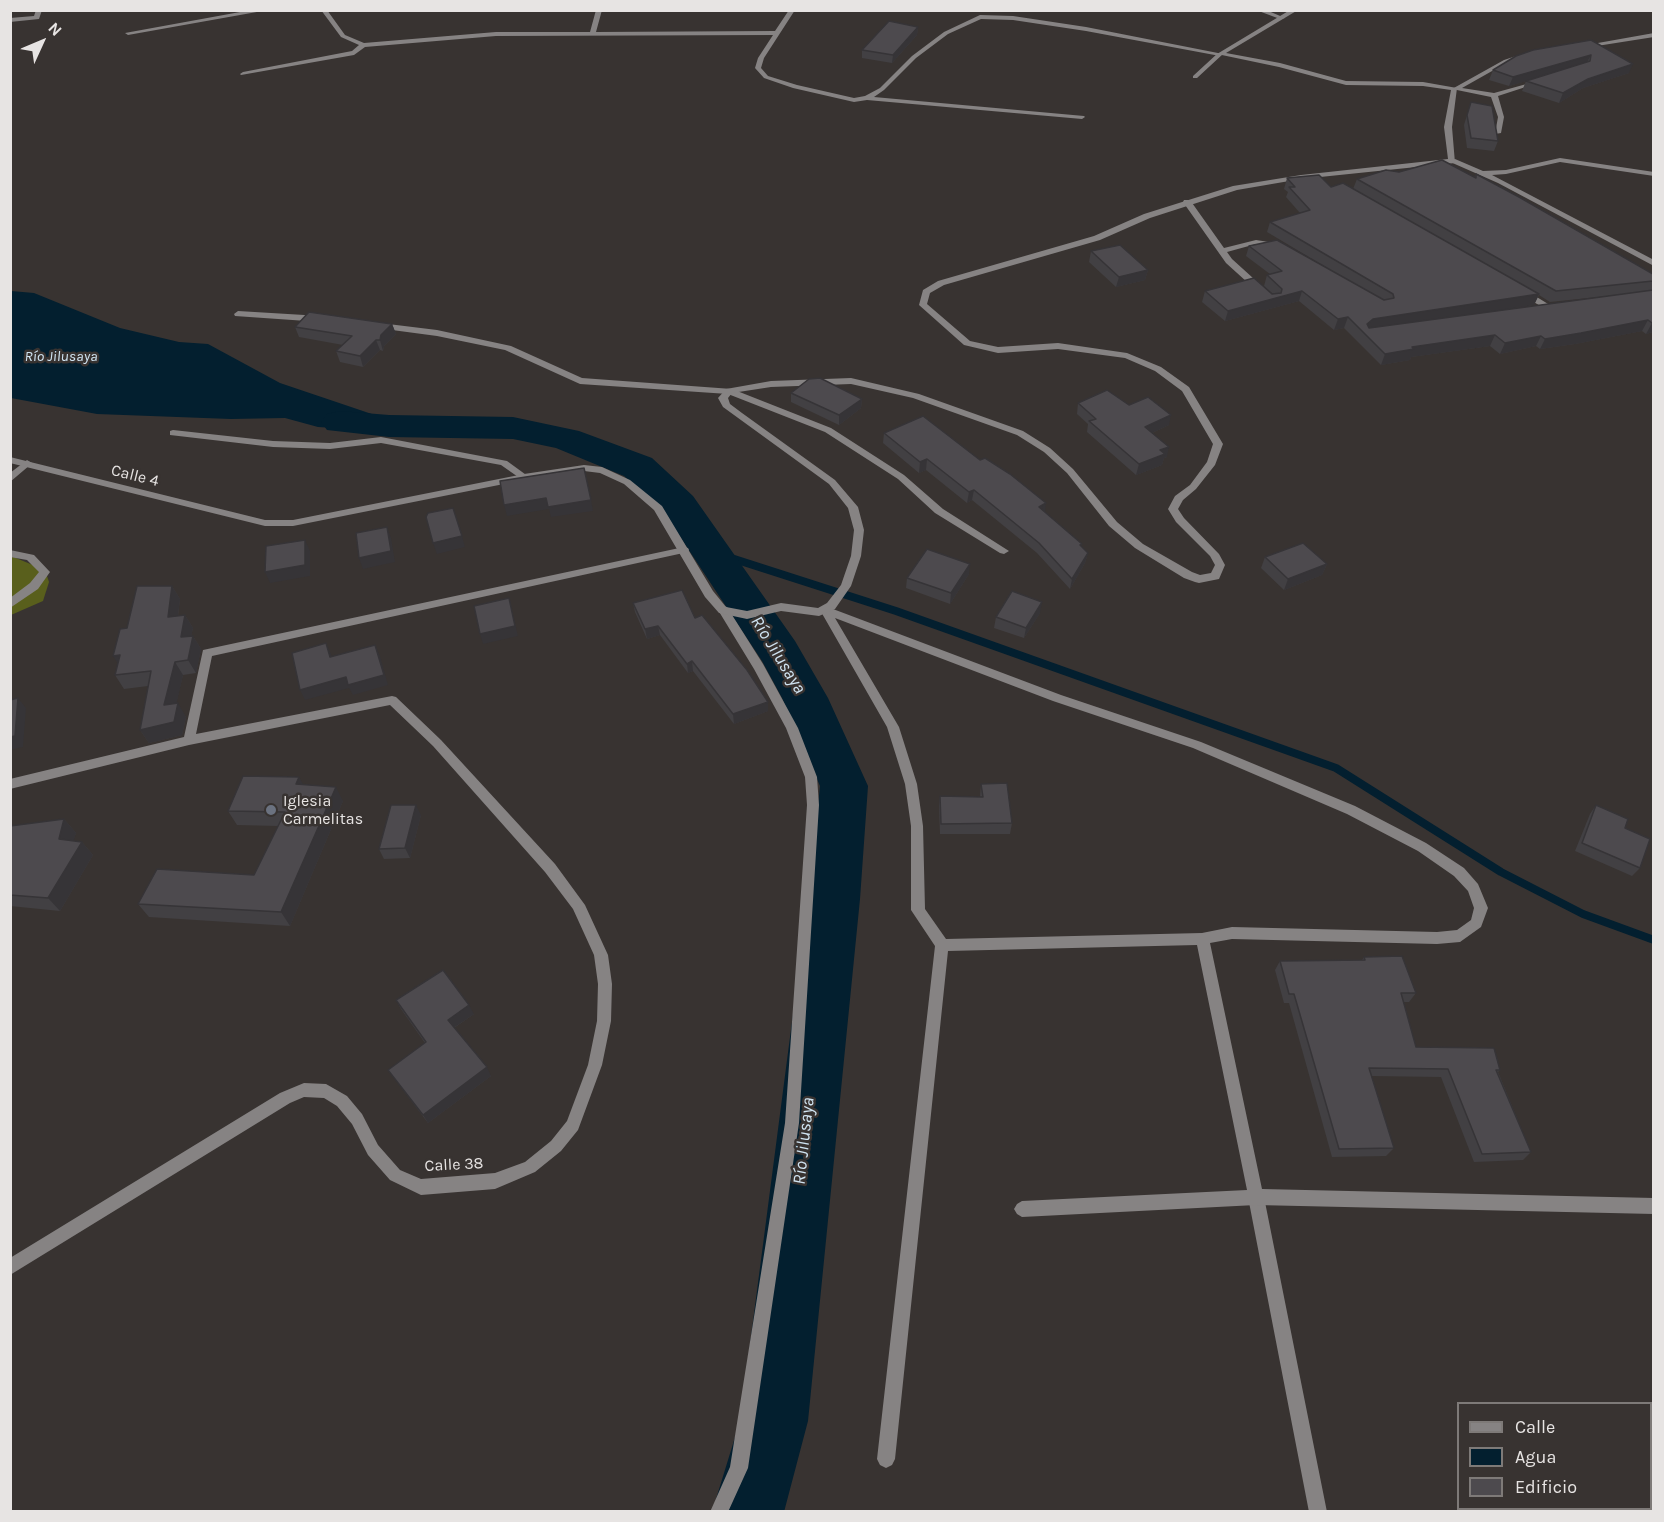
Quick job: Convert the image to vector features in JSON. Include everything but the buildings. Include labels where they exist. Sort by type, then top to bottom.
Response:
[{"type":"street","points":[[10,20],[37,18],[39,10]]},
{"type":"street","points":[[128,33],[265,10]]},
{"type":"street","points":[[324,10],[343,36],[363,45],[455,36],[778,33]]},
{"type":"street","points":[[593,33],[599,10]]},
{"type":"street","points":[[792,10],[761,58],[758,68],[766,77],[834,98],[867,98],[1082,117]]},
{"type":"street","points":[[1259,10],[1282,18]]},
{"type":"street","points":[[1195,77],[1220,54],[1295,10]]},
{"type":"street","points":[[867,98],[882,89],[914,57],[946,33],[980,17],[1013,18],[1075,27],[1280,66],[1346,83],[1423,84],[1494,95],[1550,77]]},
{"type":"street","points":[[1578,47],[1653,35]]},
{"type":"street","points":[[243,74],[354,53],[363,45]]},
{"type":"street","points":[[1455,89],[1506,61],[1527,54]]},
{"type":"street","points":[[1452,161],[1448,127],[1455,89]]},
{"type":"street","points":[[1494,95],[1501,117],[1497,133]]},
{"type":"street","points":[[1484,173],[1560,160],[1653,174]]},
{"type":"street","points":[[370,325],[437,333],[508,348],[580,381],[729,391],[771,384],[851,381],[888,388],[971,414],[1020,433],[1047,450],[1070,471],[1113,524],[1139,546],[1199,579],[1215,576],[1220,565],[1214,554],[1180,520],[1173,509],[1179,498],[1193,487],[1212,463],[1218,444],[1186,389],[1158,369],[1127,356],[1058,346],[998,350],[967,343],[923,305],[926,292],[941,283],[1097,238],[1187,202],[1236,188],[1301,177],[1452,161],[1484,173],[1653,264]]},
{"type":"street","points":[[1431,164],[1453,168],[1483,184]]},
{"type":"street","points":[[1187,202],[1229,261],[1265,293]]},
{"type":"street","points":[[1223,250],[1256,242],[1270,242],[1283,248]]},
{"type":"street","points":[[1518,290],[1549,307]]},
{"type":"street","points":[[1538,309],[1560,306]]},
{"type":"street","points":[[238,314],[292,315],[337,321]]},
{"type":"street","points":[[729,391],[828,430],[901,477],[939,512],[1004,551]]},
{"type":"street","points":[[729,391],[723,398],[726,405],[832,482],[853,507],[859,530],[856,555],[846,586],[838,598],[825,610]]},
{"type":"street","points":[[173,433],[273,444],[330,446],[381,440],[504,463],[524,477]]},
{"type":"street","name":"Calle 4","points":[[10,460],[236,518],[265,523],[293,523],[524,477],[584,468],[602,470],[627,482],[658,508],[709,594],[723,610],[759,667],[792,728],[811,777],[813,805],[792,1124],[739,1468],[719,1512]]},
{"type":"street","points":[[10,479],[27,463]]},
{"type":"street","points":[[10,784],[189,740],[207,653],[684,550]]},
{"type":"street","points":[[10,554],[30,557],[45,572],[34,586],[10,604]]},
{"type":"street","points":[[723,610],[747,615],[768,608],[825,610],[1057,698],[1197,745],[1351,810],[1422,847],[1459,872],[1473,888],[1481,908],[1476,923],[1460,936],[1437,938],[1232,933],[1202,939],[942,945]]},
{"type":"street","points":[[825,610],[893,727],[911,784],[917,826],[918,910],[942,945],[886,1459]]},
{"type":"street","name":"Calle 38","points":[[10,1267],[285,1098],[304,1090],[326,1092],[342,1101],[357,1119],[372,1150],[395,1175],[421,1186],[495,1181],[504,1178],[530,1167],[556,1146],[573,1125],[595,1065],[604,1021],[605,984],[601,955],[591,929],[578,906],[550,868],[437,743],[392,700],[189,740]]},
{"type":"street","points":[[1202,939],[1318,1512]]},
{"type":"street","points":[[1022,1209],[1256,1197],[1653,1206]]},
{"type":"green space","points":[[11,556],[45,570],[49,582],[43,601],[11,615]]},
{"type":"water","name":"Río Jilusaya","points":[[11,291],[34,293],[120,328],[179,342],[208,344],[280,383],[431,434],[318,427],[285,418],[231,419],[97,414],[11,398]]},
{"type":"waterway","name":"Río Jilusaya","points":[[340,422],[389,426],[513,428],[566,439],[638,467],[679,505],[779,652],[805,698],[844,786],[834,899],[774,1421],[748,1512]]},
{"type":"waterway","points":[[708,550],[733,558]]},
{"type":"waterway","points":[[728,557],[896,611],[1336,768],[1501,872],[1583,914],[1654,940]]},
{"type":"place","name":"Iglesia Carmelitas","points":[[271,810]]}]
